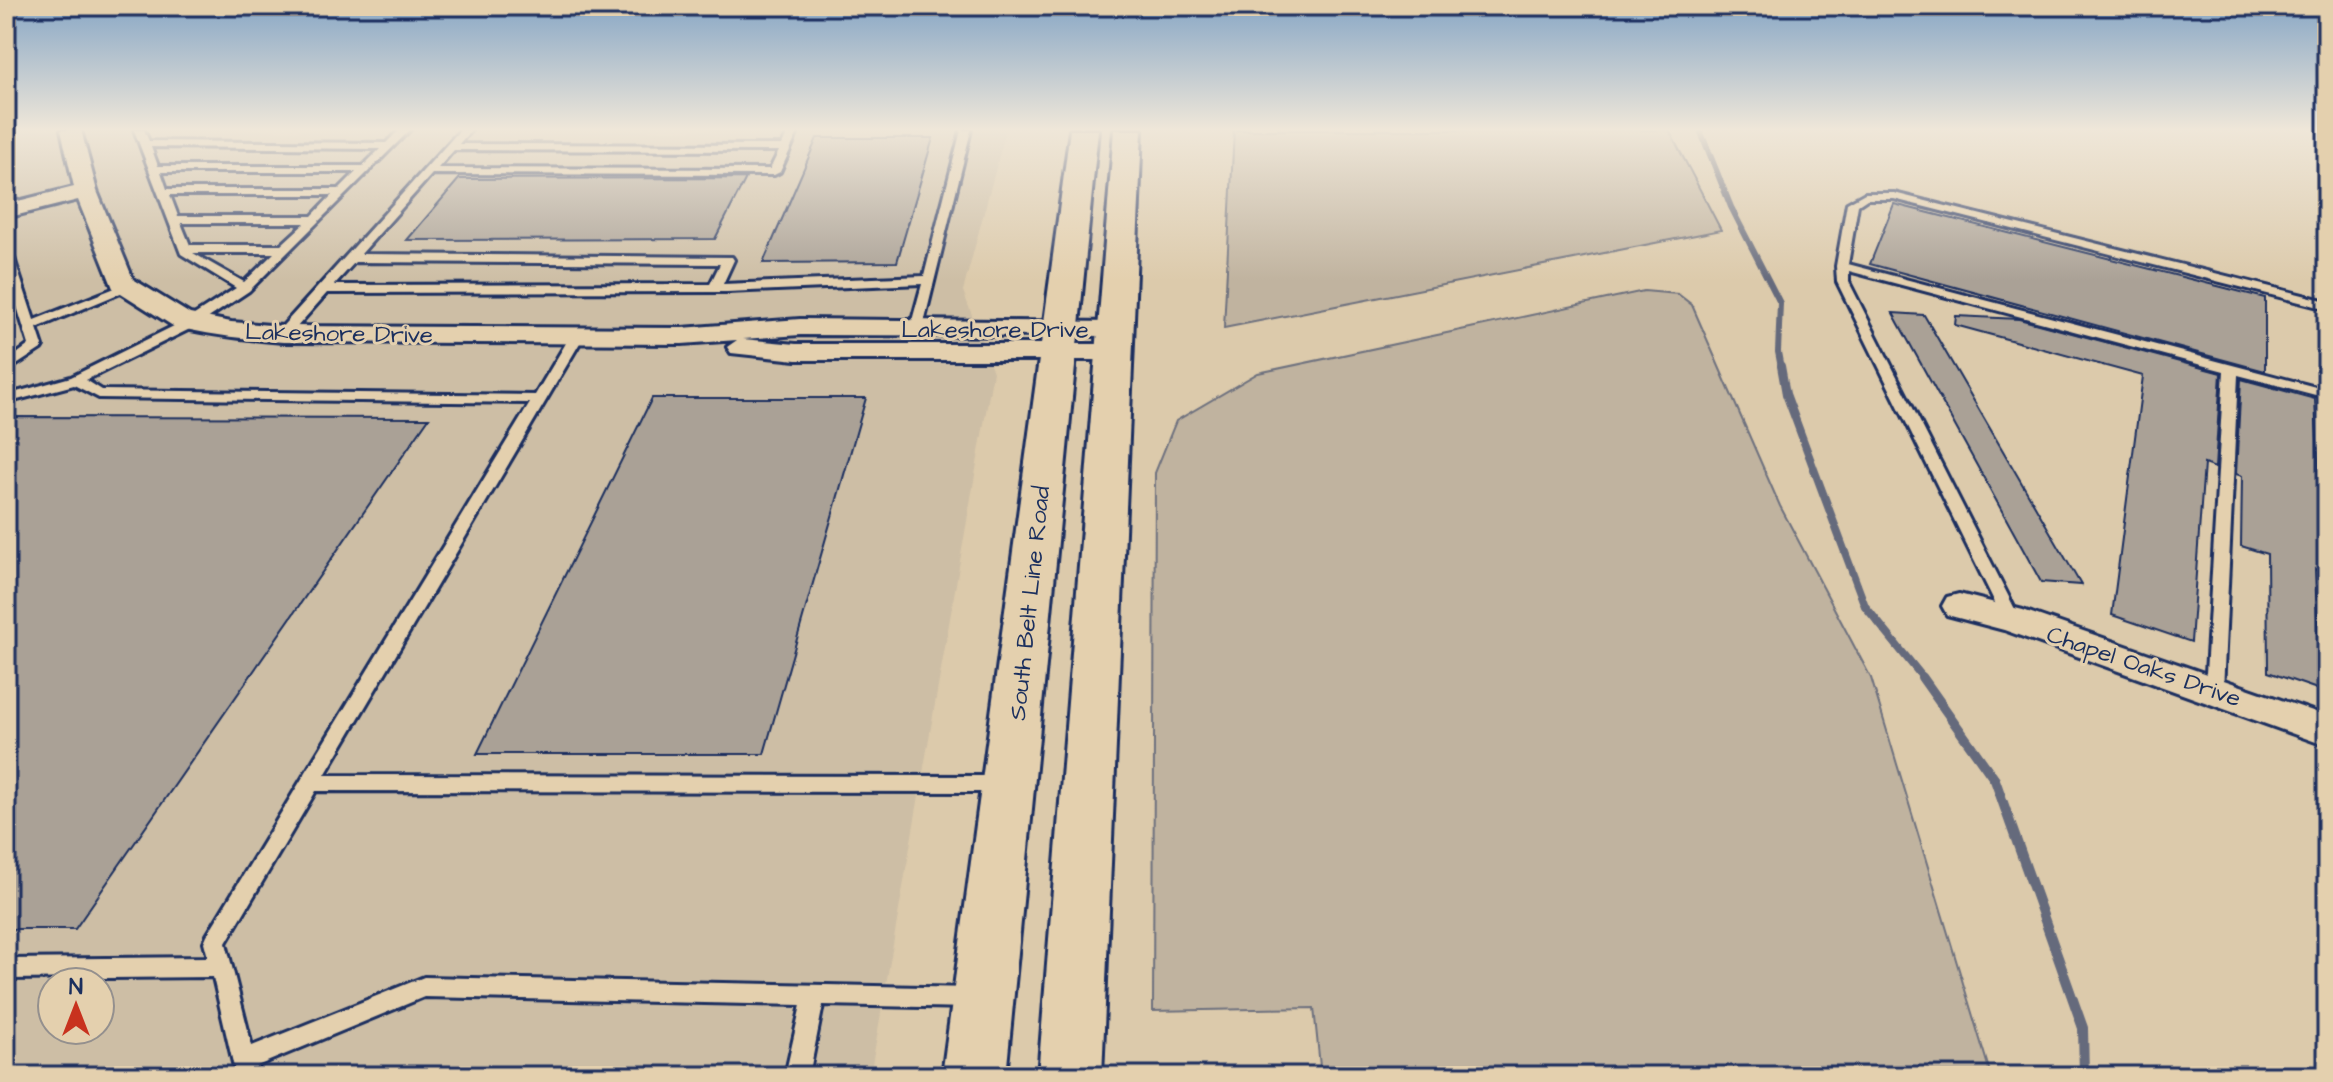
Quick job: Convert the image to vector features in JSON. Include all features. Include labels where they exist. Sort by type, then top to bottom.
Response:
[{"type":"main road","name":"South Belt Line Road","points":[[974,1076],[1078,180]]},
{"type":"main road","points":[[1070,1076],[1125,180]]},
{"type":"street","name":"Lakeshore Drive","points":[[83,180],[122,283],[182,320],[231,330],[283,334],[682,336],[800,327],[917,328],[1057,341]]},
{"type":"street","points":[[6,211],[86,191]]},
{"type":"street","name":"Lakeshore Drive","points":[[682,336],[722,345],[796,352],[1116,341]]},
{"type":"street","name":"Chapel Oaks Drive","points":[[1959,606],[2011,619],[2327,731]]},
{"type":"lane","points":[[158,180],[187,254],[245,288]]},
{"type":"lane","points":[[6,399],[76,380],[193,322],[245,288],[354,180]]},
{"type":"lane","points":[[283,334],[420,180]]},
{"type":"lane","points":[[917,328],[954,180]]},
{"type":"lane","points":[[163,192],[342,192]]},
{"type":"lane","points":[[2011,619],[1843,282],[1842,266],[1853,203],[1865,196],[1894,196],[2327,305]]},
{"type":"lane","points":[[174,220],[314,219]]},
{"type":"lane","points":[[185,249],[284,249]]},
{"type":"lane","points":[[6,252],[36,346],[6,368]]},
{"type":"lane","points":[[351,258],[728,260],[715,288]]},
{"type":"lane","points":[[1842,266],[2327,394]]},
{"type":"lane","points":[[323,289],[715,288],[929,280]]},
{"type":"lane","points":[[30,326],[129,287]]},
{"type":"lane","points":[[577,336],[215,942],[246,1068],[424,987],[982,998]]},
{"type":"lane","points":[[2214,690],[2231,369]]},
{"type":"lane","points":[[76,380],[99,394],[539,399]]},
{"type":"lane","points":[[310,783],[1009,784]]},
{"type":"lane","points":[[6,969],[221,967]]},
{"type":"lane","points":[[797,1076],[814,995]]},
{"type":"shaded area","points":[[6,180],[993,180],[963,291],[993,372],[870,1076],[6,1076]]},
{"type":"shaded area","points":[[1231,180],[1695,180],[1721,230],[1224,328]]},
{"type":"shaded area","points":[[1644,291],[1678,294],[1692,305],[1780,506],[1871,678],[1991,1076],[1321,1076],[1314,1008],[1153,1011],[1155,473],[1176,421],[1258,373]]},
{"type":"building","points":[[458,180],[745,180],[715,239],[407,240]]},
{"type":"building","points":[[799,180],[921,180],[897,262],[763,263]]},
{"type":"building","points":[[1894,204],[2265,298],[2265,371],[1870,264]]},
{"type":"building","points":[[1893,313],[1924,315],[2081,585],[2041,582]]},
{"type":"building","points":[[1956,316],[2019,319],[2221,373],[2215,468],[2204,464],[2191,642],[2112,615],[2143,376],[1955,325]]},
{"type":"building","points":[[2241,379],[2315,399],[2320,499],[2320,571],[2315,569],[2320,690],[2268,672],[2267,554],[2241,546],[2242,476],[2236,474]]},
{"type":"building","points":[[652,398],[866,398],[764,754],[477,754]]},
{"type":"building","points":[[6,417],[429,418],[75,929],[6,929]]},
{"type":"waterway","points":[[1720,180],[1780,303],[1778,352],[1781,368]]},
{"type":"waterway","points":[[1781,366],[1786,394],[1865,606],[1924,679]]},
{"type":"waterway","points":[[1922,677],[1995,780],[2083,1028],[2084,1076]]}]
